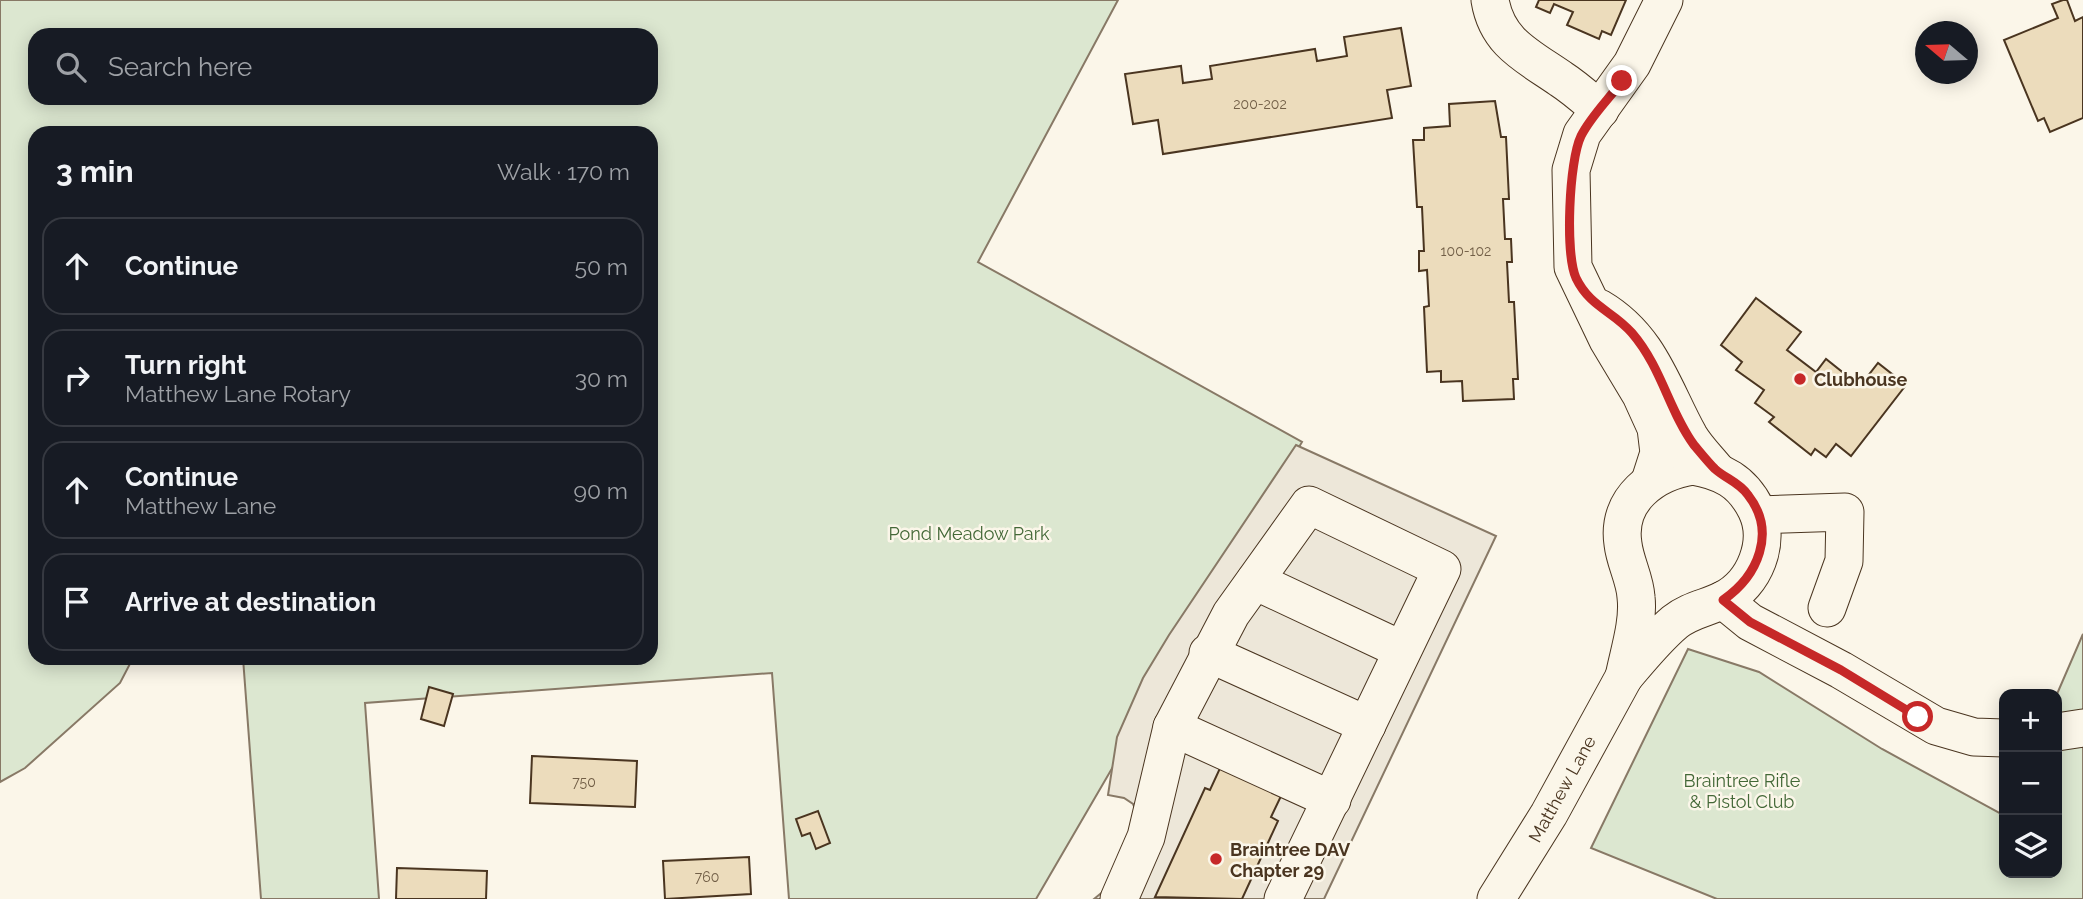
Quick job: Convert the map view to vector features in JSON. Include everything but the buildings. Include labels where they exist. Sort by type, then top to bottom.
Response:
[{"type":"street","points":[[1490,0],[1498,27],[1511,45],[1564,80],[1600,110]]},
{"type":"street","points":[[1650,481],[1659,453],[1656,428],[1641,395],[1608,340],[1573,267],[1571,170],[1582,134],[1632,64],[1664,0]]},
{"type":"street","points":[[1592,304],[1623,323],[1645,349],[1665,383],[1688,434],[1716,470]]},
{"type":"street","points":[[1693,466],[1716,470],[1735,481],[1749,496],[1759,515],[1762,535],[1760,555],[1752,574],[1723,600],[1700,607],[1676,621],[1624,677],[1637,597],[1622,541],[1624,518],[1634,497],[1650,481],[1670,470],[1693,466]]},
{"type":"street","points":[[1119,899],[1146,837],[1172,727],[1208,653],[1309,505],[1442,569],[1283,899]]},
{"type":"street","points":[[1759,515],[1844,512],[1844,561],[1827,608]]},
{"type":"street","points":[[1255,581],[1402,650]]},
{"type":"street","points":[[1723,600],[1750,622],[1841,670],[1936,726],[1974,737],[1999,738]]},
{"type":"street","points":[[1208,653],[1367,725]]},
{"type":"street","name":"Matthew Lane","points":[[1496,899],[1544,824],[1624,677]]},
{"type":"street","points":[[1172,727],[1332,800]]},
{"type":"street","points":[[2062,731],[2083,728]]},
{"type":"green space","name":"Pond Meadow Park","points":[[0,0],[1118,0],[978,262],[1302,442],[1036,899],[789,899],[772,673],[365,703],[379,899],[261,899],[244,665],[658,665],[658,126],[28,126],[28,665],[129,665],[120,683],[25,768],[0,782]]},
{"type":"green space","name":"Braintree Rifle & Pistol Club","points":[[2083,634],[2083,899],[1717,899],[1591,848],[1688,649],[1759,672],[1882,749],[1999,813],[1999,878],[2062,878],[2062,689],[2059,689]]},
{"type":"shaded area","points":[[1296,445],[1496,536],[1324,899],[1094,899],[1105,890],[1137,813],[1133,804],[1124,798],[1108,795],[1117,737],[1143,678]]},
{"type":"place","name":"Clubhouse","points":[[1800,379]]},
{"type":"place","name":"Braintree DAV Chapter 29","points":[[1216,859]]},
{"type":"route","points":[[1622,81],[1582,134],[1573,159],[1573,267],[1576,278],[1592,304],[1623,323],[1645,349],[1665,383],[1694,444],[1716,470],[1735,481],[1749,496],[1759,515],[1762,535],[1760,555],[1752,574],[1723,600],[1750,622],[1841,670],[1918,717]]}]
